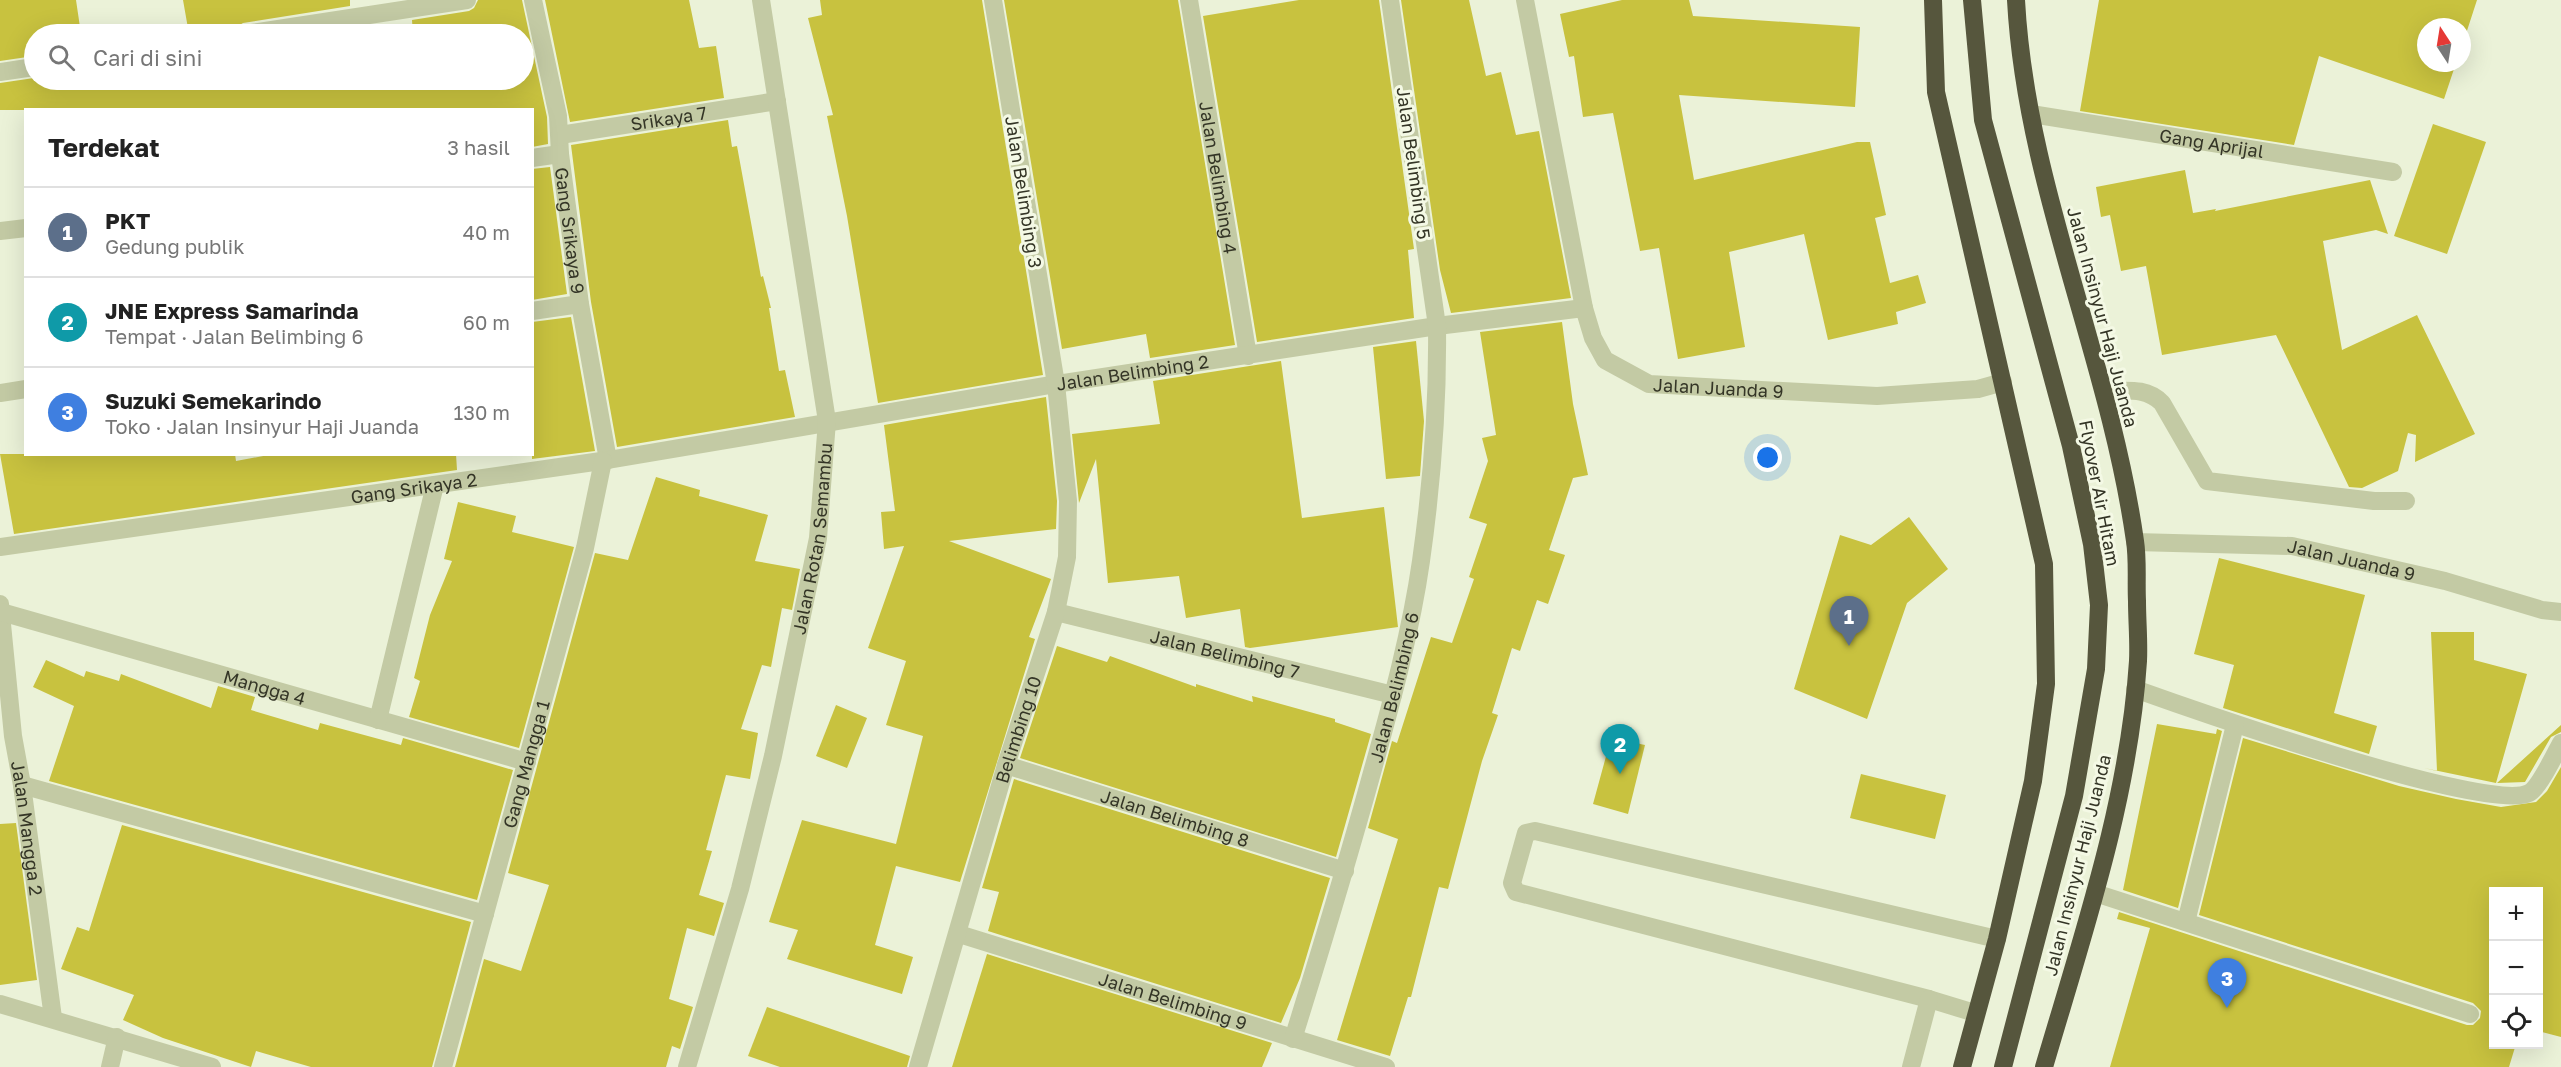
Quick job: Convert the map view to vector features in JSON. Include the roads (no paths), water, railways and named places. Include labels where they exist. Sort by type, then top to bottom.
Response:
[{"type":"highway","points":[[1933,0],[1936,92],[2044,564],[2046,684],[2033,781],[1997,939],[1962,1067]]},
{"type":"highway","name":"Flyover Air Hitam","points":[[1972,0],[1983,120],[2071,446],[2092,544],[2099,605],[2096,669],[2073,796],[2003,1067]]},
{"type":"highway","name":"Jalan Insinyur Haji Juanda","points":[[2016,0],[2019,51],[2039,162],[2105,391],[2135,542],[2138,660],[2126,767],[2096,893],[2044,1067]]},
{"type":"street","points":[[311,24],[468,0]]},
{"type":"street","name":"Gang Srikaya 9","points":[[533,0],[560,135],[560,154],[580,304],[605,460]]},
{"type":"street","name":"Jalan Rotan Semambu","points":[[689,1066],[740,889],[773,756],[818,538],[827,421],[761,0]]},
{"type":"street","name":"Jalan Belimbing 3","points":[[993,0],[1056,384]]},
{"type":"street","name":"Jalan Belimbing 4","points":[[1189,0],[1248,356]]},
{"type":"street","name":"Jalan Belimbing 5","points":[[1390,0],[1437,326]]},
{"type":"street","name":"Jalan Juanda 9","points":[[1525,0],[1584,308],[1593,338],[1605,360],[1649,384],[1877,396],[1978,389],[2003,382]]},
{"type":"street","points":[[0,72],[24,68]]},
{"type":"street","name":"Srikaya 7","points":[[560,135],[777,101]]},
{"type":"street","name":"Gang Aprijal","points":[[2031,114],[2392,172]]},
{"type":"street","points":[[534,158],[560,154]]},
{"type":"street","points":[[0,231],[24,228]]},
{"type":"street","points":[[534,311],[580,304]]},
{"type":"street","points":[[1437,326],[1584,308]]},
{"type":"street","name":"Jalan Belimbing 2","points":[[827,421],[1437,326]]},
{"type":"street","name":"Jalan Belimbing 6","points":[[1293,1039],[1345,871],[1394,695],[1421,563],[1430,489],[1437,376],[1437,326]]},
{"type":"street","name":"Belimbing 10","points":[[918,1067],[959,934],[1006,765],[1056,612],[1067,557],[1068,501],[1056,384]]},
{"type":"street","points":[[0,393],[24,389]]},
{"type":"street","points":[[2105,391],[2141,391],[2153,394],[2162,403],[2207,481],[2374,501],[2406,501]]},
{"type":"street","name":"Gang Srikaya 2","points":[[0,547],[605,460],[827,421]]},
{"type":"street","name":"Gang Mangga 1","points":[[443,1067],[585,548],[605,460]]},
{"type":"street","points":[[378,720],[435,485]]},
{"type":"street","name":"Jalan Juanda 9","points":[[2135,542],[2292,546],[2445,581],[2542,610],[2561,612]]},
{"type":"street","name":"Mangga 4","points":[[1,608],[527,762]]},
{"type":"street","name":"Jalan Mangga 2","points":[[1,608],[13,736],[22,784],[53,1018]]},
{"type":"street","name":"Jalan Belimbing 7","points":[[1056,612],[1394,695]]},
{"type":"street","points":[[2135,689],[2235,725],[2414,778],[2492,795],[2519,797],[2532,792],[2561,743]]},
{"type":"street","points":[[2186,922],[2235,725]]},
{"type":"street","name":"Jalan Belimbing 8","points":[[1006,765],[1345,871]]},
{"type":"street","points":[[22,784],[485,914]]},
{"type":"street","points":[[1975,1013],[1929,999],[1516,892],[1512,883],[1526,833],[1535,831],[1997,939]]},
{"type":"street","points":[[2096,893],[2470,1014]]},
{"type":"street","name":"Jalan Belimbing 9","points":[[959,934],[1386,1067]]},
{"type":"street","points":[[1911,1067],[1929,999]]},
{"type":"street","points":[[0,1004],[212,1067]]},
{"type":"street","points":[[110,1067],[117,1037]]},
{"type":"place","name":"PKT","points":[[1849,646]]},
{"type":"place","name":"JNE Express Samarinda","points":[[1620,774]]},
{"type":"place","name":"Suzuki Semekarindo","points":[[2227,1008]]}]
